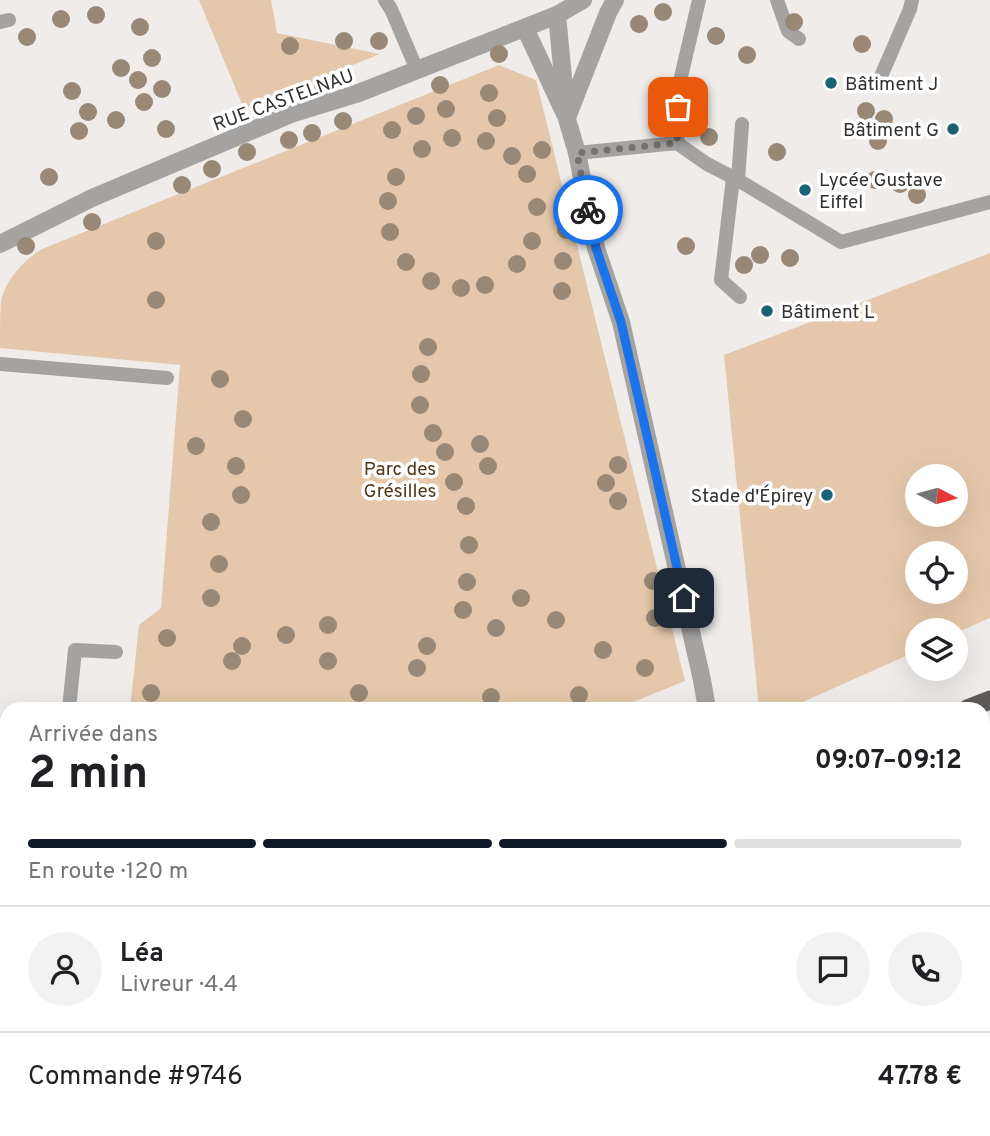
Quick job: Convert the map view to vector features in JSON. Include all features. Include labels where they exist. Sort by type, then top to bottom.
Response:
[{"type":"street","name":"RUE CASTELNAU","points":[[0,244],[92,198],[290,114],[356,94],[557,15],[583,0]]},
{"type":"street","points":[[567,119],[615,0]]},
{"type":"street","points":[[557,15],[567,119]]},
{"type":"street","points":[[525,28],[567,119],[577,153],[596,248],[621,322],[707,702]]},
{"type":"lane","points":[[385,0],[416,70]]},
{"type":"lane","points":[[677,143],[681,77],[699,0]]},
{"type":"lane","points":[[777,0],[788,31],[799,39]]},
{"type":"lane","points":[[882,74],[911,9],[912,0]]},
{"type":"lane","points":[[740,297],[721,280],[742,124]]},
{"type":"lane","points":[[577,153],[677,143],[707,164],[841,242],[990,202]]},
{"type":"lane","points":[[0,364],[167,378]]},
{"type":"lane","points":[[70,702],[75,650],[116,652]]},
{"type":"green space","points":[[199,0],[271,0],[277,33],[380,54],[244,109]]},
{"type":"green space","name":"Parc des Grésilles","points":[[499,65],[536,80],[685,681],[633,702],[131,702],[139,625],[161,608],[180,365],[0,348],[3,294],[22,265],[42,249]]},
{"type":"green space","name":"Stade d'Épirey","points":[[990,253],[990,618],[968,628],[968,618],[905,618],[905,656],[803,702],[758,702],[724,355]]},
{"type":"way so far","points":[[588,210],[577,153],[677,143],[678,107]]},
{"type":"place","name":"Bâtiment J","points":[[831,83]]},
{"type":"place","name":"Bâtiment G","points":[[953,129]]},
{"type":"place","name":"Lycée Gustave Eiffel","points":[[805,190]]},
{"type":"place","name":"Bâtiment L","points":[[767,311]]},
{"type":"place","name":"Stade d'Épirey","points":[[827,495]]},
{"type":"route","points":[[588,210],[596,248],[621,322],[684,598]]}]
